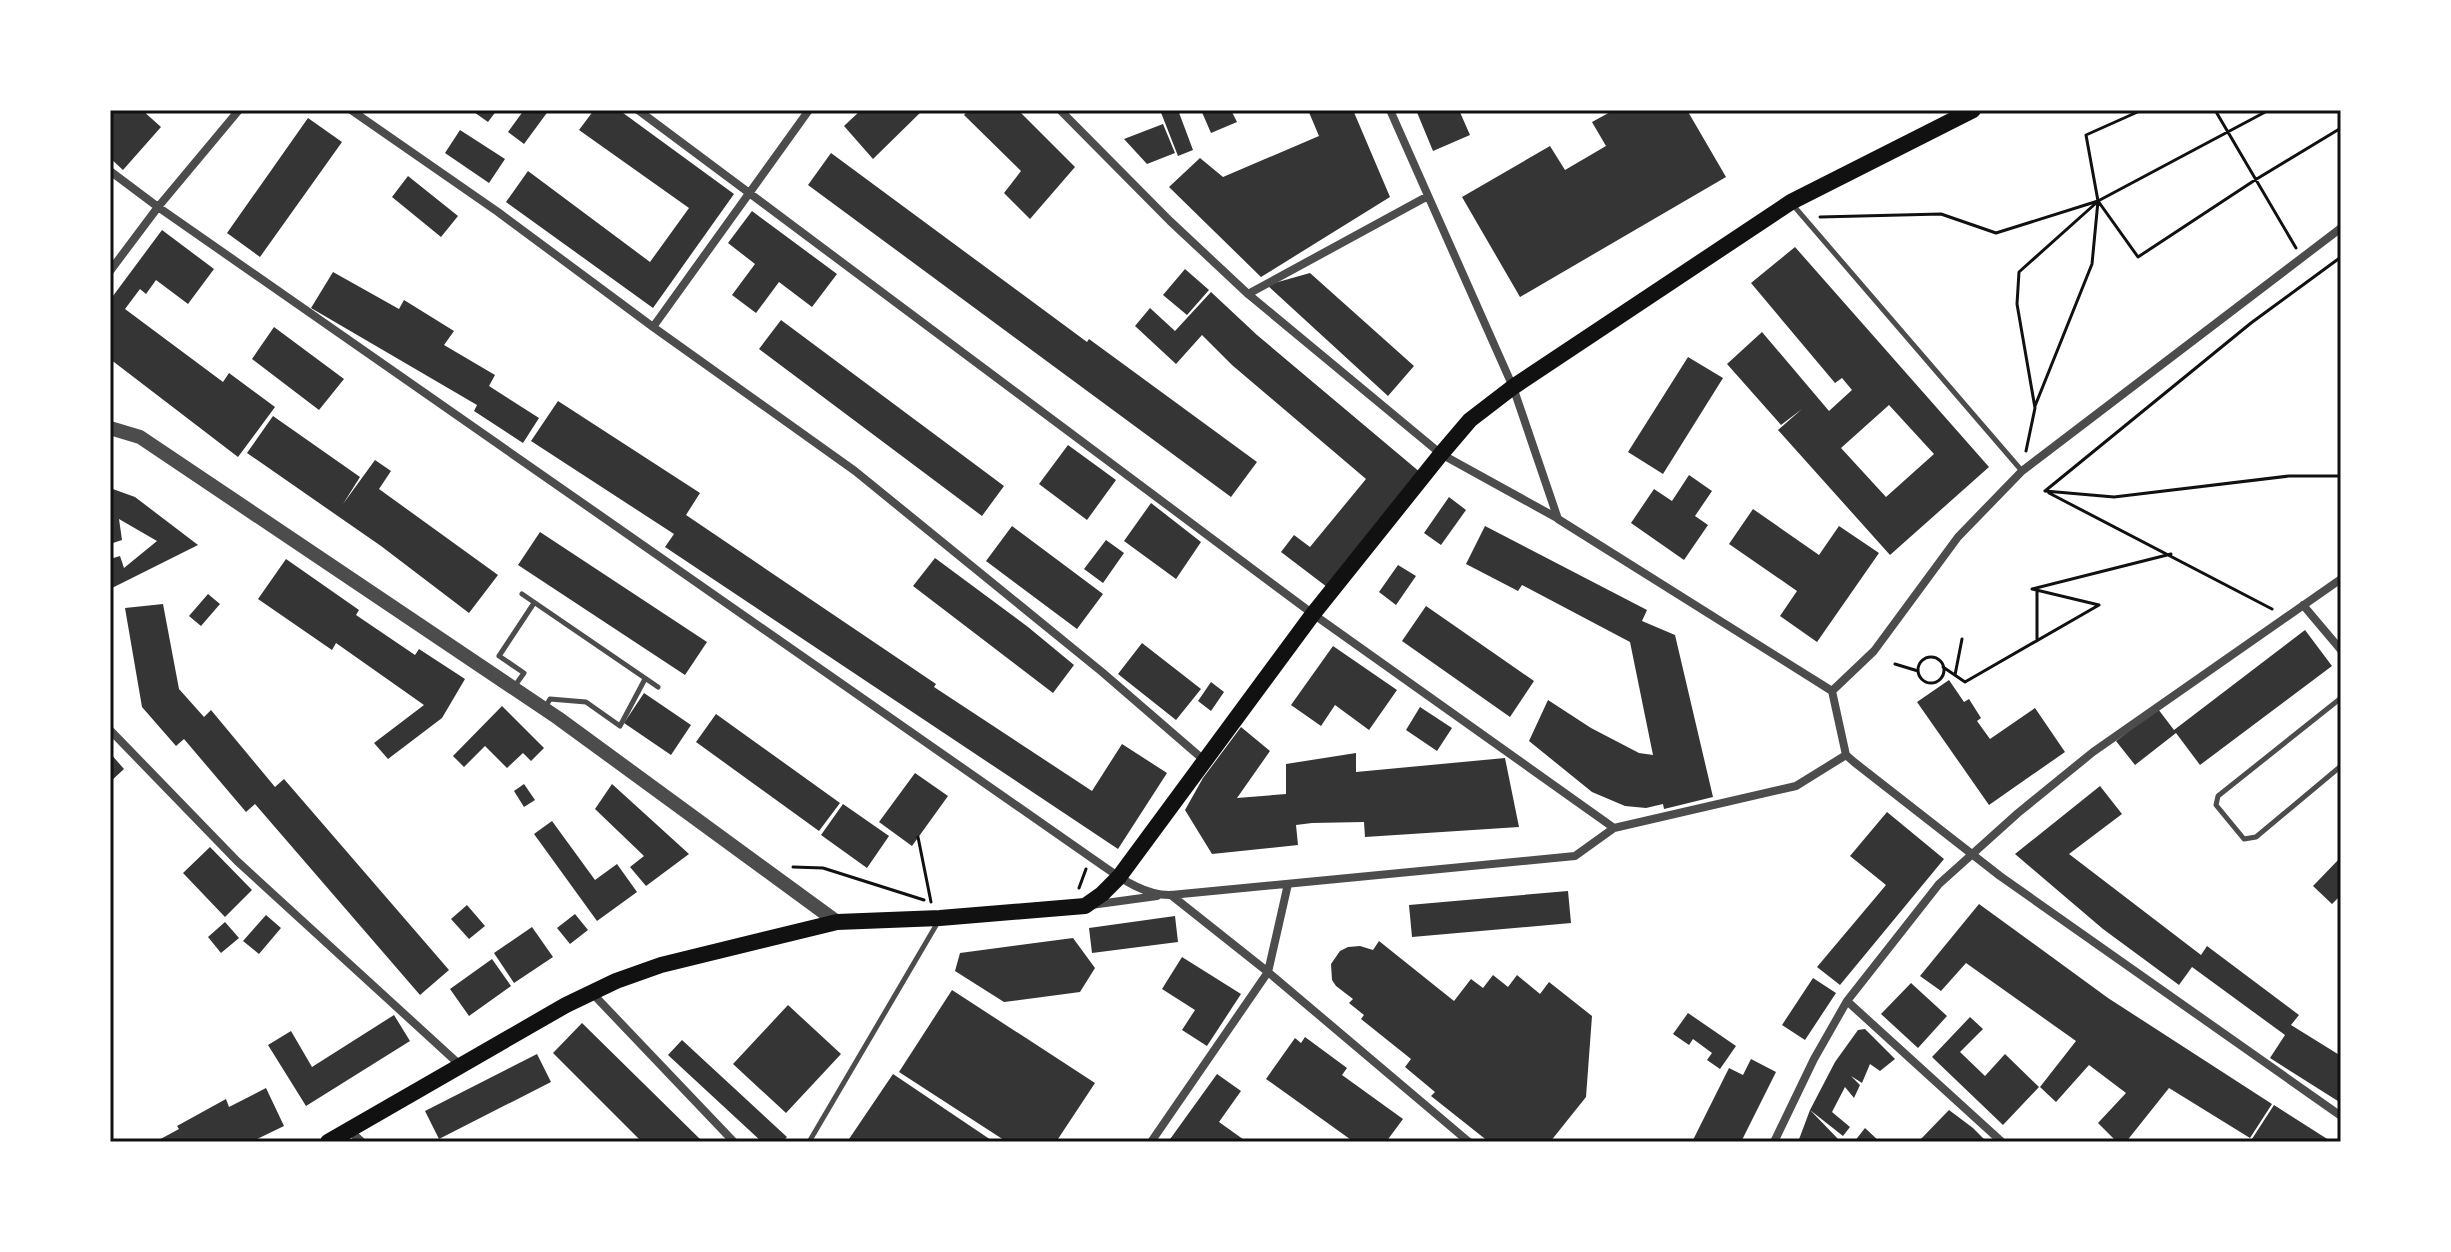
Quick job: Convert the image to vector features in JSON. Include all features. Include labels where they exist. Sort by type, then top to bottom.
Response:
[{"type":"main road","points":[[328,1142],[592,993],[661,965],[837,922],[940,918],[1085,906],[1119,877],[1313,614],[1470,420],[1513,387],[1791,202],[1973,110]]},
{"type":"street","points":[[110,271],[158,207],[239,110]]},
{"type":"street","points":[[351,110],[498,212],[892,499],[1080,652],[1205,762]]},
{"type":"street","points":[[638,110],[1313,614],[1614,828]]},
{"type":"street","points":[[653,327],[809,110]]},
{"type":"street","points":[[1060,110],[1248,294],[1441,454],[1558,519],[1832,691],[1846,755],[1972,855],[2341,1116]]},
{"type":"street","points":[[1390,110],[1513,387],[1558,519]]},
{"type":"street","points":[[110,171],[1119,877],[1139,889],[1166,895],[1268,972],[1469,1142]]},
{"type":"street","points":[[1248,294],[1428,196]]},
{"type":"street","points":[[1832,691],[1874,651],[1958,537],[2022,471],[2341,228]]},
{"type":"street","points":[[110,428],[140,437],[514,688],[837,922]]},
{"type":"street","points":[[1774,1142],[1814,1059],[1847,1001],[1939,884],[2093,752],[2341,579]]},
{"type":"street","points":[[2303,605],[2341,650]]},
{"type":"street","points":[[110,730],[237,861],[460,1066]]},
{"type":"street","points":[[1085,906],[1166,895],[1575,856],[1614,828],[1796,786],[1846,755]]},
{"type":"street","points":[[1151,1142],[1268,972],[1288,884]]},
{"type":"street","points":[[592,993],[734,1142]]},
{"type":"street","points":[[1847,1001],[2002,1142]]},
{"type":"street","points":[[349,1130],[362,1142]]},
{"type":"lane","points":[[1791,202],[2022,471]]},
{"type":"lane","points":[[522,594],[658,687]]},
{"type":"lane","points":[[514,688],[524,673],[499,656],[534,603]]},
{"type":"lane","points":[[544,709],[550,699],[586,702],[620,726],[645,679]]},
{"type":"lane","points":[[2341,698],[2218,796],[2216,805],[2244,839],[2256,837],[2341,766]]},
{"type":"lane","points":[[809,1142],[940,918]]},
{"type":"path","points":[[2022,471],[2035,408],[2092,264],[2098,201],[2086,135],[2142,110]]},
{"type":"path","points":[[2215,110],[2225,132],[2301,257]]},
{"type":"path","points":[[1803,217],[1941,214],[1996,233],[2098,201],[2269,110]]},
{"type":"path","points":[[2098,201],[2138,257],[2341,128]]},
{"type":"path","points":[[2035,408],[2017,304],[2019,272],[2098,201]]},
{"type":"path","points":[[2045,491],[2251,323],[2341,257]]},
{"type":"path","points":[[2045,491],[2114,497],[2289,476],[2341,476]]},
{"type":"path","points":[[2045,491],[2171,554],[2286,617]]},
{"type":"path","points":[[1943,667],[1940,679],[1933,683],[1924,682],[1918,671],[1920,663],[1927,658],[1939,660],[1943,667],[1965,682],[2099,605],[2032,589],[2171,554]]},
{"type":"path","points":[[2037,590],[2037,641]]},
{"type":"path","points":[[1955,675],[1962,639]]},
{"type":"path","points":[[1895,664],[1918,671]]},
{"type":"path","points":[[918,837],[931,902]]},
{"type":"path","points":[[1067,841],[1087,870],[1078,889]]},
{"type":"path","points":[[792,867],[823,868],[931,902]]},
{"type":"path","points":[[915,904],[931,902]]},
{"type":"building","points":[[110,110],[142,110],[161,127],[123,170],[110,158]]},
{"type":"building","points":[[471,110],[497,110],[488,122]]},
{"type":"building","points":[[524,110],[549,110],[524,144],[508,132]]},
{"type":"building","points":[[594,110],[619,110],[734,194],[653,308],[506,202],[528,171],[650,262],[689,208],[579,130]]},
{"type":"building","points":[[861,110],[923,110],[873,159],[844,126]]},
{"type":"building","points":[[968,110],[1018,110],[1075,167],[1030,219],[1004,193],[1021,171],[964,115]]},
{"type":"building","points":[[1160,110],[1178,110],[1193,150],[1178,156]]},
{"type":"building","points":[[1201,110],[1231,110],[1237,122],[1211,133]]},
{"type":"building","points":[[1308,110],[1353,110],[1390,197],[1261,277],[1169,187],[1200,158],[1223,177],[1319,136]]},
{"type":"building","points":[[1416,110],[1459,110],[1470,135],[1433,151]]},
{"type":"building","points":[[1614,110],[1687,110],[1726,177],[1520,297],[1462,197],[1550,146],[1565,170],[1606,146],[1592,122]]},
{"type":"building","points":[[308,118],[342,142],[260,257],[227,233]]},
{"type":"building","points":[[1163,124],[1175,153],[1147,164],[1124,139]]},
{"type":"building","points":[[460,130],[505,159],[489,183],[445,153]]},
{"type":"building","points":[[831,153],[1087,342],[1089,339],[1257,462],[1231,497],[808,185]]},
{"type":"building","points":[[408,176],[458,216],[441,237],[392,197]]},
{"type":"building","points":[[752,211],[837,274],[812,307],[779,282],[756,313],[732,295],[755,264],[728,243]]},
{"type":"building","points":[[162,230],[214,269],[188,304],[156,280],[146,294],[140,289],[125,309],[223,382],[229,373],[275,407],[238,457],[110,359],[110,300]]},
{"type":"building","points":[[1795,247],[1989,467],[1890,555],[1778,430],[1802,409],[1781,425],[1727,364],[1762,332],[1829,411],[1852,390],[1842,378],[1835,383],[1751,283]],"holes":[[[1889,405],[1934,454],[1886,497],[1841,448]]]},
{"type":"building","points":[[1185,269],[1209,290],[1187,315],[1163,295]]},
{"type":"building","points":[[333,272],[399,309],[404,300],[454,331],[444,345],[495,375],[489,386],[539,418],[523,443],[474,411],[477,405],[311,308]]},
{"type":"building","points":[[1310,273],[1414,366],[1388,396],[1267,285]]},
{"type":"building","points":[[1211,292],[1257,335],[1421,473],[1327,587],[1281,552],[1294,535],[1310,547],[1366,479],[1232,365],[1202,335],[1176,364],[1135,326],[1150,308],[1175,331]]},
{"type":"building","points":[[781,320],[1004,486],[982,516],[759,349]]},
{"type":"building","points":[[274,327],[344,379],[319,410],[252,359]]},
{"type":"building","points":[[1688,357],[1723,378],[1663,474],[1628,452]]},
{"type":"building","points":[[558,401],[700,493],[686,515],[936,684],[934,687],[1092,791],[1122,744],[1167,773],[1118,849],[665,547],[674,534],[531,441]]},
{"type":"building","points":[[273,416],[360,477],[343,504],[375,460],[391,471],[379,489],[498,575],[469,613],[381,546],[247,453]]},
{"type":"building","points":[[1068,445],[1116,480],[1087,520],[1039,484]]},
{"type":"building","points":[[1689,475],[1712,491],[1695,516],[1708,525],[1684,560],[1631,523],[1654,489],[1672,501]]},
{"type":"building","points":[[110,488],[135,497],[198,545],[110,589],[110,559],[120,556],[124,568],[157,541],[119,519],[122,540],[110,544]]},
{"type":"building","points":[[1449,497],[1466,510],[1441,545],[1424,533]]},
{"type":"building","points":[[1151,503],[1201,542],[1176,579],[1124,541]]},
{"type":"building","points":[[1753,509],[1819,555],[1839,526],[1879,553],[1817,642],[1780,616],[1797,591],[1729,544]]},
{"type":"building","points":[[1012,526],[1103,594],[1077,629],[986,561]]},
{"type":"building","points":[[1485,526],[1647,610],[1642,621],[1675,635],[1713,797],[1664,809],[1663,804],[1646,808],[1625,806],[1592,792],[1529,741],[1548,700],[1591,728],[1639,753],[1653,755],[1630,642],[1522,585],[1518,591],[1466,564]]},
{"type":"building","points":[[540,532],[707,642],[685,675],[518,565]]},
{"type":"building","points":[[1106,540],[1124,553],[1103,583],[1084,569]]},
{"type":"building","points":[[935,558],[1074,665],[1053,693],[913,586]]},
{"type":"building","points":[[286,559],[359,610],[356,615],[415,655],[419,649],[465,679],[442,718],[388,759],[374,743],[424,705],[336,643],[332,650],[258,599]]},
{"type":"building","points":[[1398,565],[1416,576],[1396,605],[1379,592]]},
{"type":"building","points":[[208,594],[220,604],[201,626],[189,616]]},
{"type":"building","points":[[163,604],[179,689],[204,717],[211,710],[275,787],[284,779],[449,970],[420,995],[255,804],[246,812],[184,739],[176,746],[142,707],[125,608]]},
{"type":"building","points":[[1426,606],[1534,681],[1510,717],[1402,641]]},
{"type":"building","points":[[2305,630],[2332,666],[2200,765],[2176,733],[2135,765],[2116,741],[2158,709],[2174,730]]},
{"type":"building","points":[[1142,643],[1201,689],[1176,720],[1118,674]]},
{"type":"building","points":[[1333,646],[1397,690],[1369,730],[1335,705],[1321,726],[1291,705]]},
{"type":"building","points":[[1949,680],[1964,702],[1969,699],[1981,718],[1977,721],[1990,739],[2035,708],[2065,752],[1989,805],[1917,702]]},
{"type":"building","points":[[1211,682],[1224,692],[1211,711],[1198,701]]},
{"type":"building","points":[[644,693],[691,725],[671,755],[624,723]]},
{"type":"building","points":[[502,706],[544,748],[531,761],[523,753],[507,768],[485,746],[464,767],[453,756]]},
{"type":"building","points":[[1420,707],[1452,728],[1437,751],[1406,730]]},
{"type":"building","points":[[716,714],[840,803],[819,831],[696,742]]},
{"type":"building","points":[[1241,727],[1270,751],[1237,798],[1286,794],[1286,764],[1356,753],[1356,772],[1505,758],[1519,827],[1365,837],[1364,822],[1312,823],[1296,825],[1298,845],[1212,854],[1185,810],[1203,778]]},
{"type":"building","points":[[110,753],[124,769],[110,782]]},
{"type":"building","points":[[915,773],[948,796],[912,846],[879,822]]},
{"type":"building","points":[[524,784],[535,800],[524,807],[514,791]]},
{"type":"building","points":[[612,784],[689,854],[646,886],[630,867],[644,856],[595,809]]},
{"type":"building","points":[[2100,786],[2122,814],[2069,854],[2201,955],[2207,946],[2299,1015],[2291,1025],[2341,1056],[2341,1103],[2270,1058],[2285,1035],[2192,967],[2179,985],[2103,929],[2015,854]]},
{"type":"building","points":[[843,804],[889,836],[867,868],[821,835]]},
{"type":"building","points":[[1887,812],[1944,859],[1840,985],[1817,967],[1886,885],[1850,856]]},
{"type":"building","points":[[552,821],[595,880],[617,864],[637,892],[597,921],[534,834]]},
{"type":"building","points":[[210,847],[252,890],[225,917],[183,873]]},
{"type":"building","points":[[2341,857],[2341,895],[2332,904],[2313,886]]},
{"type":"building","points":[[1568,891],[1571,923],[1412,937],[1409,905]]},
{"type":"building","points":[[1979,904],[2108,998],[2272,1104],[2250,1138],[2169,1088],[2126,1142],[2117,1142],[2098,1123],[2126,1093],[2089,1065],[2056,1102],[2040,1087],[2076,1041],[1966,963],[1941,991],[1920,976]]},
{"type":"building","points":[[467,905],[485,926],[469,939],[451,919]]},
{"type":"building","points":[[575,914],[588,930],[570,944],[557,928]]},
{"type":"building","points":[[266,915],[281,928],[259,954],[243,941]]},
{"type":"building","points":[[1175,916],[1178,942],[1092,953],[1089,928]]},
{"type":"building","points":[[225,922],[239,938],[221,953],[208,937]]},
{"type":"building","points":[[532,927],[553,957],[514,983],[494,953]]},
{"type":"building","points":[[1073,938],[1095,968],[1080,992],[1004,1002],[955,971],[960,953]]},
{"type":"building","points":[[1379,941],[1454,1001],[1471,979],[1483,988],[1493,975],[1508,987],[1517,975],[1540,994],[1549,982],[1592,1016],[1586,1097],[1550,1142],[1489,1142],[1431,1096],[1435,1092],[1405,1067],[1411,1059],[1361,1019],[1364,1015],[1349,1003],[1353,999],[1332,980],[1331,964],[1340,951],[1348,947],[1360,946],[1373,950]]},
{"type":"building","points":[[1182,957],[1241,994],[1207,1046],[1182,1030],[1195,1010],[1162,989]]},
{"type":"building","points":[[492,959],[511,986],[469,1016],[450,989]]},
{"type":"building","points":[[1813,978],[1836,993],[1805,1040],[1782,1025]]},
{"type":"building","points":[[1911,983],[1947,1016],[1918,1048],[1881,1014]]},
{"type":"building","points":[[952,990],[1095,1083],[1056,1142],[1007,1142],[899,1072]]},
{"type":"building","points":[[788,1005],[841,1054],[786,1113],[733,1064]]},
{"type":"building","points":[[1688,1013],[1736,1046],[1720,1069],[1707,1060],[1712,1053],[1693,1039],[1689,1045],[1673,1034]]},
{"type":"building","points":[[394,1015],[410,1041],[306,1106],[268,1045],[291,1031],[312,1067]]},
{"type":"building","points":[[1970,1017],[1983,1029],[1960,1052],[1985,1076],[2005,1054],[2039,1087],[2003,1125],[1932,1057]]},
{"type":"building","points":[[582,1023],[703,1142],[642,1142],[553,1053]]},
{"type":"building","points":[[1865,1029],[1895,1059],[1880,1071],[1870,1064],[1862,1083],[1851,1076],[1860,1085],[1854,1098],[1845,1087],[1832,1112],[1850,1127],[1843,1136],[1810,1110],[1835,1062],[1858,1030]]},
{"type":"building","points":[[1305,1037],[1347,1068],[1342,1075],[1403,1119],[1386,1142],[1354,1142],[1266,1079],[1295,1038],[1301,1043]]},
{"type":"building","points":[[682,1040],[787,1137],[782,1142],[762,1142],[668,1055]]},
{"type":"building","points":[[537,1054],[551,1082],[439,1139],[425,1111]]},
{"type":"building","points":[[1751,1059],[1776,1072],[1741,1142],[1692,1142],[1729,1068],[1743,1075]]},
{"type":"building","points":[[893,1074],[994,1142],[847,1142]]},
{"type":"building","points":[[1217,1074],[1241,1091],[1219,1122],[1247,1142],[1168,1142]]},
{"type":"building","points":[[266,1088],[284,1126],[251,1142],[155,1142],[226,1099],[229,1107]]},
{"type":"building","points":[[2274,1105],[2332,1142],[2250,1142]]},
{"type":"building","points":[[1810,1110],[1841,1142],[1798,1142]]},
{"type":"building","points":[[1949,1110],[1973,1128],[1987,1142],[1918,1142]]},
{"type":"building","points":[[1865,1128],[1880,1142],[1854,1142]]}]
